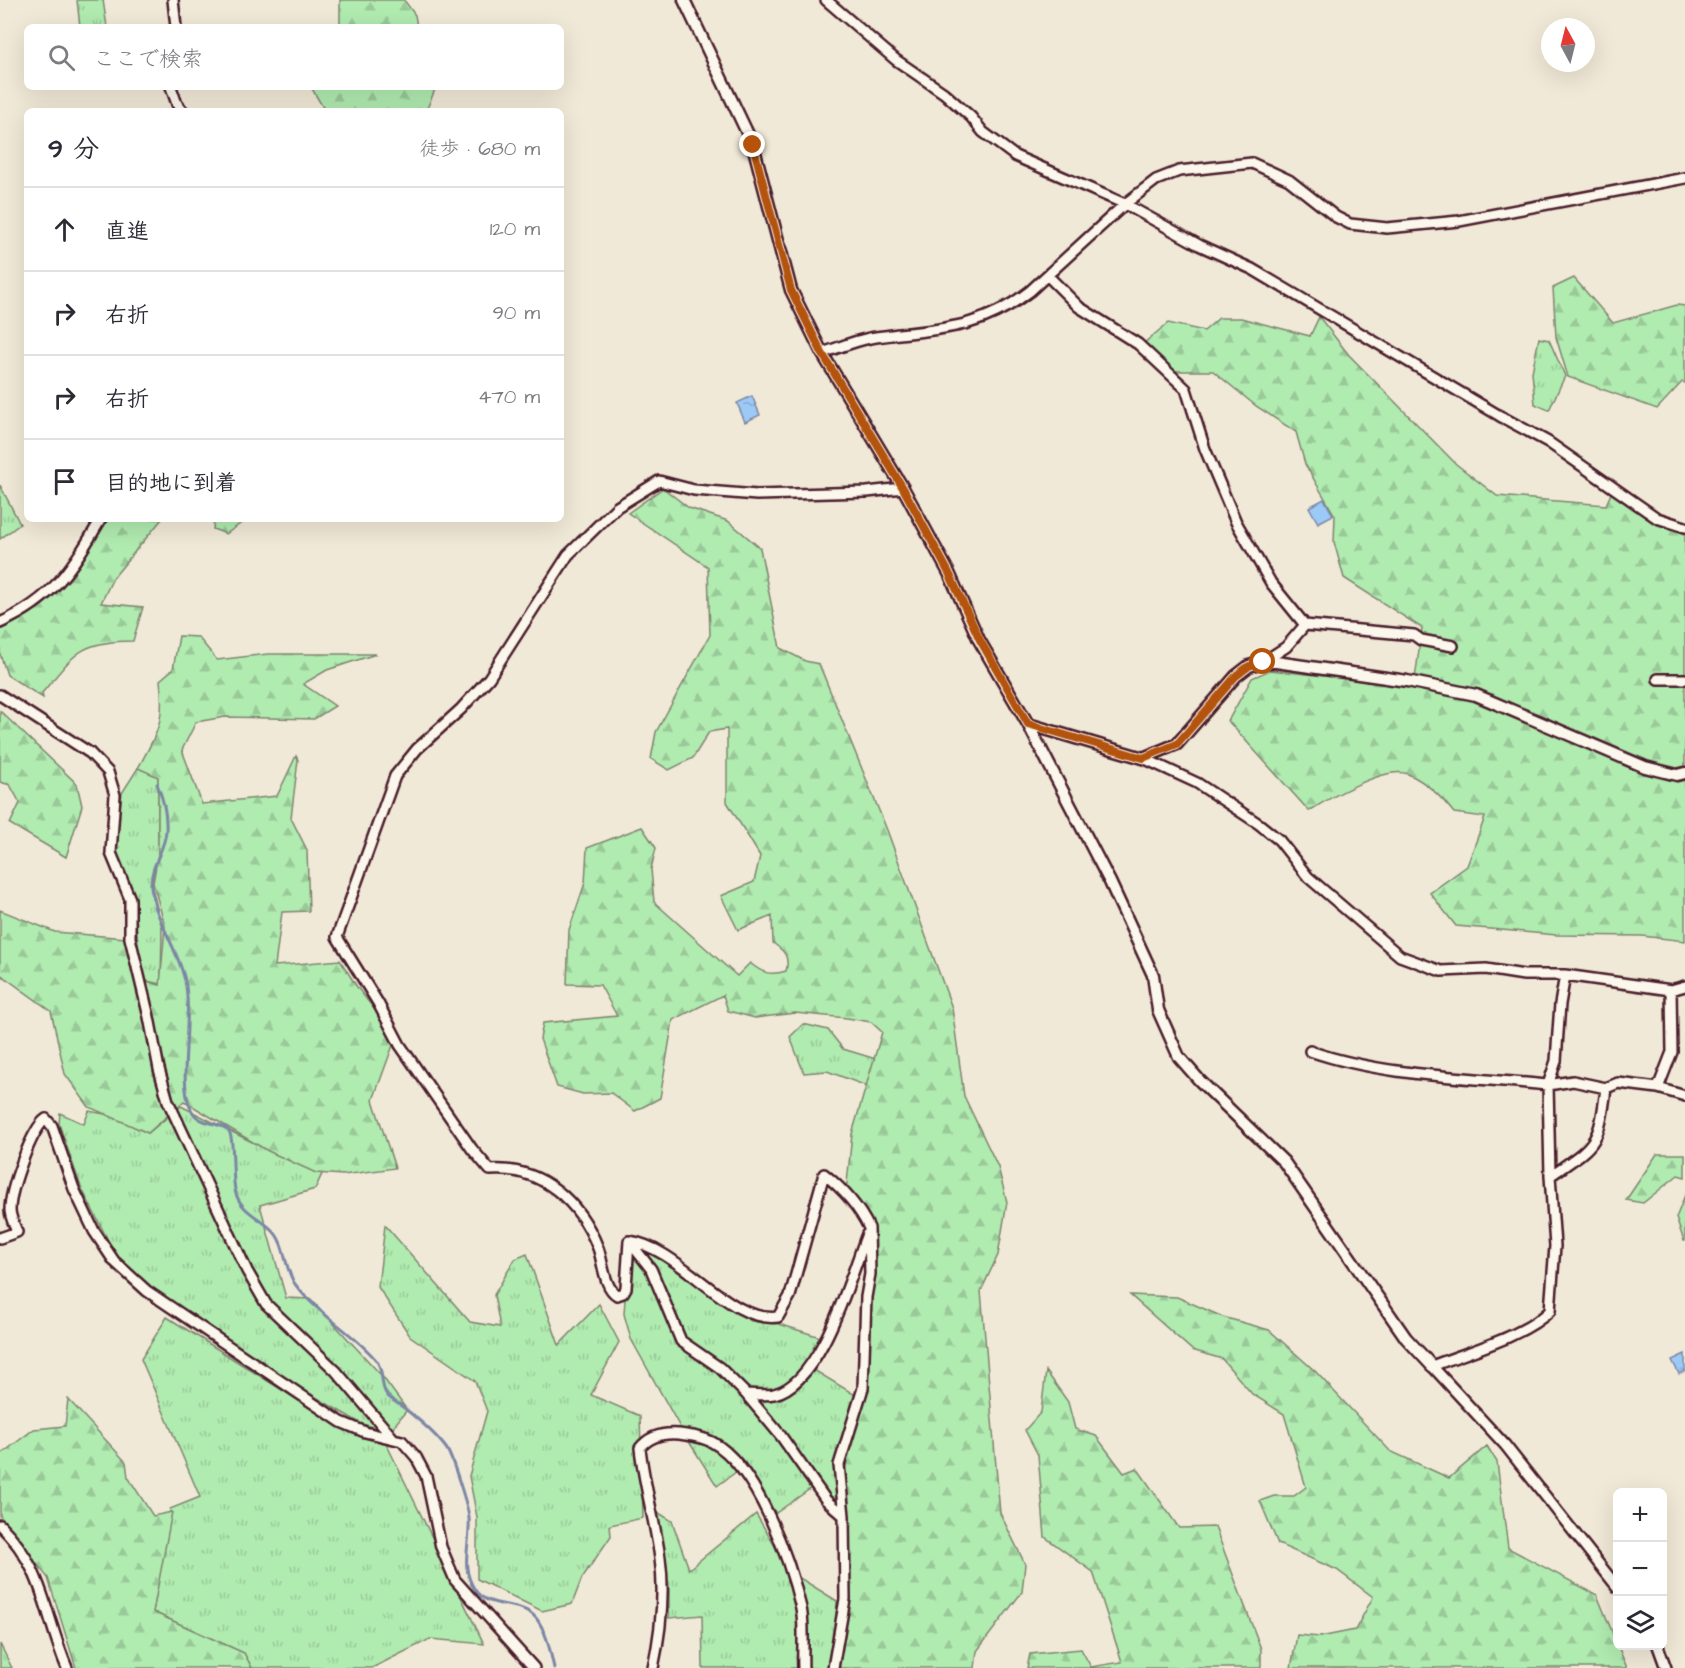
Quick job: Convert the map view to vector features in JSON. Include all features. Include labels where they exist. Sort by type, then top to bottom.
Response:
[{"type":"street","points":[[173,0],[176,24]]},
{"type":"street","points":[[684,0],[753,145],[791,290],[822,353],[903,488],[949,573],[980,640],[1028,724],[1133,928],[1153,975],[1158,1010],[1179,1057],[1200,1082],[1284,1162],[1406,1338],[1505,1445],[1613,1583]]},
{"type":"street","points":[[826,0],[896,60],[944,93],[971,117],[983,132],[1015,156],[1125,204],[1323,310],[1500,416],[1548,442],[1657,518],[1685,527]]},
{"type":"street","points":[[172,90],[180,108]]},
{"type":"street","points":[[822,353],[867,339],[977,322],[1014,303],[1048,276],[1125,204],[1156,180],[1179,171],[1252,163],[1289,180],[1336,217],[1350,224],[1387,228],[1459,221],[1685,178]]},
{"type":"street","points":[[1048,276],[1079,307],[1138,344],[1186,389],[1205,449],[1236,522],[1271,583],[1305,625],[1414,635],[1421,640],[1453,646]]},
{"type":"street","points":[[629,1241],[626,1288],[623,1293],[617,1295],[610,1289],[598,1248],[573,1203],[550,1184],[536,1177],[509,1168],[490,1170],[472,1149],[400,1045],[378,1003],[337,937],[384,802],[394,776],[417,749],[461,709],[489,678],[568,555],[617,507],[650,484],[658,481],[694,490],[757,495],[862,492],[903,488]]},
{"type":"street","points":[[0,623],[25,612],[55,587],[99,522]]},
{"type":"street","points":[[1143,758],[1177,744],[1236,676],[1249,666],[1263,662],[1286,648],[1305,625]]},
{"type":"street","points":[[1263,662],[1329,669],[1476,695],[1645,767],[1677,775],[1685,773]]},
{"type":"street","points":[[1658,679],[1685,679]]},
{"type":"street","points":[[0,695],[90,753],[108,771],[115,795],[111,853],[130,899],[130,938],[168,1101],[243,1262],[266,1304],[336,1371],[392,1437]]},
{"type":"street","points":[[1028,724],[1143,758],[1197,783],[1279,840],[1308,877],[1400,956],[1441,971],[1486,969],[1524,975],[1565,975],[1671,990],[1685,986]]},
{"type":"street","points":[[1432,1366],[1516,1332],[1542,1319],[1550,1311],[1555,1246],[1550,1176],[1548,1085],[1556,1061],[1560,1004],[1565,975]]},
{"type":"street","points":[[1658,1088],[1672,1052],[1671,990]]},
{"type":"street","points":[[1310,1051],[1391,1069],[1548,1085],[1573,1081],[1606,1088],[1618,1083],[1658,1088],[1685,1096]]},
{"type":"street","points":[[1550,1176],[1588,1151],[1599,1133],[1606,1088]]},
{"type":"street","points":[[0,1238],[17,1232],[9,1211],[14,1186],[40,1123],[46,1119],[52,1125],[74,1189],[94,1231],[114,1261],[147,1291],[341,1422],[365,1432],[402,1441],[416,1457],[426,1476],[441,1547],[455,1580],[534,1668]]},
{"type":"street","points":[[629,1241],[640,1242],[675,1263],[748,1315],[764,1319],[778,1317],[790,1296],[824,1174],[843,1189],[869,1228],[870,1274],[866,1297],[862,1388],[839,1465],[844,1516],[845,1599],[833,1668]]},
{"type":"street","points":[[746,1394],[775,1394],[803,1377],[822,1350],[869,1228]]},
{"type":"street","points":[[629,1241],[651,1269],[681,1341],[720,1368],[746,1394],[781,1436],[826,1500],[844,1516]]},
{"type":"street","points":[[653,1668],[659,1641],[663,1598],[660,1557],[640,1448],[645,1442],[668,1434],[704,1439],[724,1450],[745,1474],[771,1516],[801,1610],[803,1668]]},
{"type":"street","points":[[0,1525],[16,1541],[39,1579],[66,1668]]},
{"type":"street","points":[[1659,1650],[1666,1668]]},
{"type":"green space","points":[[77,0],[103,0],[107,24],[80,24]]},
{"type":"green space","points":[[340,0],[404,0],[415,15],[416,24],[340,24]]},
{"type":"green space","points":[[313,90],[435,90],[427,108],[323,108]]},
{"type":"green space","points":[[1574,278],[1613,323],[1677,305],[1685,306],[1685,383],[1682,382],[1657,409],[1568,377],[1556,337],[1553,288]]},
{"type":"green space","points":[[1319,317],[1349,355],[1456,464],[1497,496],[1606,505],[1612,491],[1685,530],[1685,941],[1642,936],[1557,935],[1456,926],[1430,893],[1467,866],[1485,817],[1454,813],[1428,786],[1408,774],[1398,773],[1386,774],[1357,785],[1309,811],[1228,721],[1252,678],[1270,670],[1414,686],[1422,628],[1344,578],[1334,542],[1335,516],[1305,464],[1296,432],[1256,406],[1213,371],[1170,371],[1137,349],[1168,323],[1204,331],[1219,318],[1241,318],[1310,336]]},
{"type":"green space","points":[[1539,338],[1549,340],[1565,376],[1549,410],[1535,404],[1532,372]]},
{"type":"green space","points":[[0,485],[20,524],[0,539]]},
{"type":"green space","points":[[663,488],[689,508],[728,521],[760,548],[780,648],[805,661],[819,664],[887,830],[952,1008],[964,1096],[998,1167],[1007,1202],[998,1255],[981,1291],[1000,1513],[1025,1564],[1022,1592],[977,1651],[975,1668],[835,1668],[846,1622],[842,1491],[864,1350],[869,1239],[846,1193],[852,1134],[882,1032],[871,1022],[847,1018],[795,1013],[755,1018],[728,1011],[723,995],[673,1020],[660,1098],[635,1111],[611,1093],[583,1094],[557,1087],[540,1039],[543,1023],[617,1016],[600,985],[567,984],[569,930],[585,883],[587,848],[642,827],[656,848],[651,869],[654,902],[737,976],[750,963],[766,973],[786,971],[785,954],[773,943],[772,916],[738,930],[721,896],[754,882],[760,856],[727,802],[727,729],[709,732],[693,758],[669,770],[651,759],[656,732],[710,635],[708,567],[628,513]]},
{"type":"green space","points":[[103,522],[160,522],[113,578],[101,603],[143,607],[133,641],[101,644],[80,652],[71,659],[42,693],[43,698],[7,675],[0,654],[0,629],[34,607],[62,583],[95,538]]},
{"type":"green space","points":[[214,522],[243,522],[226,534],[213,529]]},
{"type":"green space","points":[[179,636],[198,637],[217,660],[268,654],[376,654],[327,670],[303,684],[335,706],[314,719],[225,717],[196,722],[182,750],[202,804],[277,796],[296,756],[298,760],[291,818],[307,850],[309,911],[282,912],[275,966],[340,960],[357,987],[396,1037],[373,1100],[395,1168],[343,1175],[316,1173],[268,1151],[184,1101],[148,1133],[89,1107],[65,1074],[51,1011],[0,974],[0,910],[55,932],[126,938],[138,979],[160,985],[165,926],[153,883],[158,854],[158,777],[138,768],[151,745],[161,717],[160,680],[173,669]]},
{"type":"green space","points":[[0,711],[77,784],[82,806],[66,857],[10,824],[20,803],[10,785],[0,782]]},
{"type":"green space","points":[[138,768],[158,776],[158,854],[152,887],[162,928],[161,984],[141,980],[134,895],[114,851],[122,793]]},
{"type":"green space","points":[[803,1024],[828,1030],[843,1049],[876,1059],[869,1087],[827,1071],[804,1073],[790,1037]]},
{"type":"green space","points":[[181,1106],[322,1174],[315,1189],[260,1205],[286,1298],[311,1299],[382,1376],[407,1410],[389,1432],[360,1423],[169,1311],[114,1252],[81,1187],[59,1124],[60,1113],[84,1124],[89,1111],[110,1115],[148,1133]]},
{"type":"green space","points":[[1657,1154],[1685,1154],[1685,1177],[1678,1175],[1643,1203],[1626,1200]]},
{"type":"green space","points":[[1685,1195],[1685,1241],[1684,1241],[1676,1218]]},
{"type":"green space","points":[[385,1225],[470,1322],[500,1327],[494,1295],[515,1259],[527,1254],[559,1345],[599,1304],[619,1342],[591,1395],[640,1416],[643,1518],[610,1525],[611,1536],[582,1578],[572,1604],[542,1611],[477,1579],[477,1517],[469,1476],[487,1411],[475,1381],[410,1336],[378,1287]]},
{"type":"green space","points":[[629,1241],[634,1242],[751,1321],[776,1323],[823,1338],[804,1364],[857,1396],[840,1457],[838,1510],[817,1484],[776,1513],[740,1469],[717,1486],[681,1429],[631,1339],[624,1314]]},
{"type":"green space","points":[[1130,1295],[1177,1297],[1223,1317],[1269,1330],[1315,1371],[1390,1451],[1449,1478],[1487,1446],[1497,1462],[1508,1548],[1597,1595],[1613,1634],[1613,1650],[1620,1650],[1627,1668],[1291,1668],[1297,1635],[1320,1637],[1355,1630],[1373,1597],[1337,1570],[1278,1544],[1260,1501],[1274,1496],[1294,1496],[1306,1487],[1284,1414],[1252,1394],[1222,1359],[1192,1350]]},
{"type":"green space","points":[[167,1317],[337,1425],[385,1441],[484,1644],[430,1639],[372,1668],[252,1668],[244,1653],[153,1612],[170,1509],[200,1497],[141,1359]]},
{"type":"green space","points":[[1046,1371],[1068,1402],[1075,1429],[1096,1436],[1124,1473],[1137,1468],[1179,1528],[1215,1527],[1261,1649],[1261,1668],[1027,1668],[1030,1654],[1081,1649],[1091,1667],[1122,1662],[1093,1572],[1045,1537],[1038,1455],[1025,1430],[1041,1412]]},
{"type":"green space","points":[[68,1399],[126,1462],[128,1477],[153,1516],[172,1512],[153,1612],[244,1653],[252,1668],[76,1668],[48,1578],[0,1516],[0,1455],[34,1429],[65,1426]]},
{"type":"green space","points":[[654,1510],[672,1521],[689,1569],[756,1514],[790,1572],[837,1601],[833,1668],[703,1668],[702,1615],[669,1618],[669,1587]]},
{"type":"green space","points":[[0,1644],[12,1668],[0,1668]]},
{"type":"water","points":[[752,396],[760,415],[745,422],[737,403]]},
{"type":"water","points":[[1324,499],[1333,515],[1318,523],[1309,507]]},
{"type":"water","points":[[1685,1354],[1685,1371],[1679,1374],[1672,1360]]},
{"type":"waterway","points":[[157,784],[164,807],[166,831],[151,879],[151,886],[161,922],[185,981],[187,996],[185,1080],[190,1107],[198,1118],[229,1131],[236,1194],[243,1206],[277,1236],[295,1284],[313,1304],[367,1350],[379,1364],[383,1387],[387,1395],[426,1426],[446,1448],[456,1471],[468,1512],[467,1564],[470,1581],[475,1590],[488,1600],[522,1609],[530,1612],[536,1618],[545,1635],[554,1668]]},
{"type":"route","points":[[753,145],[778,248],[791,290],[822,353],[903,488],[949,573],[980,640],[1028,724],[1143,758],[1177,744],[1236,676],[1249,666],[1263,662]]}]
